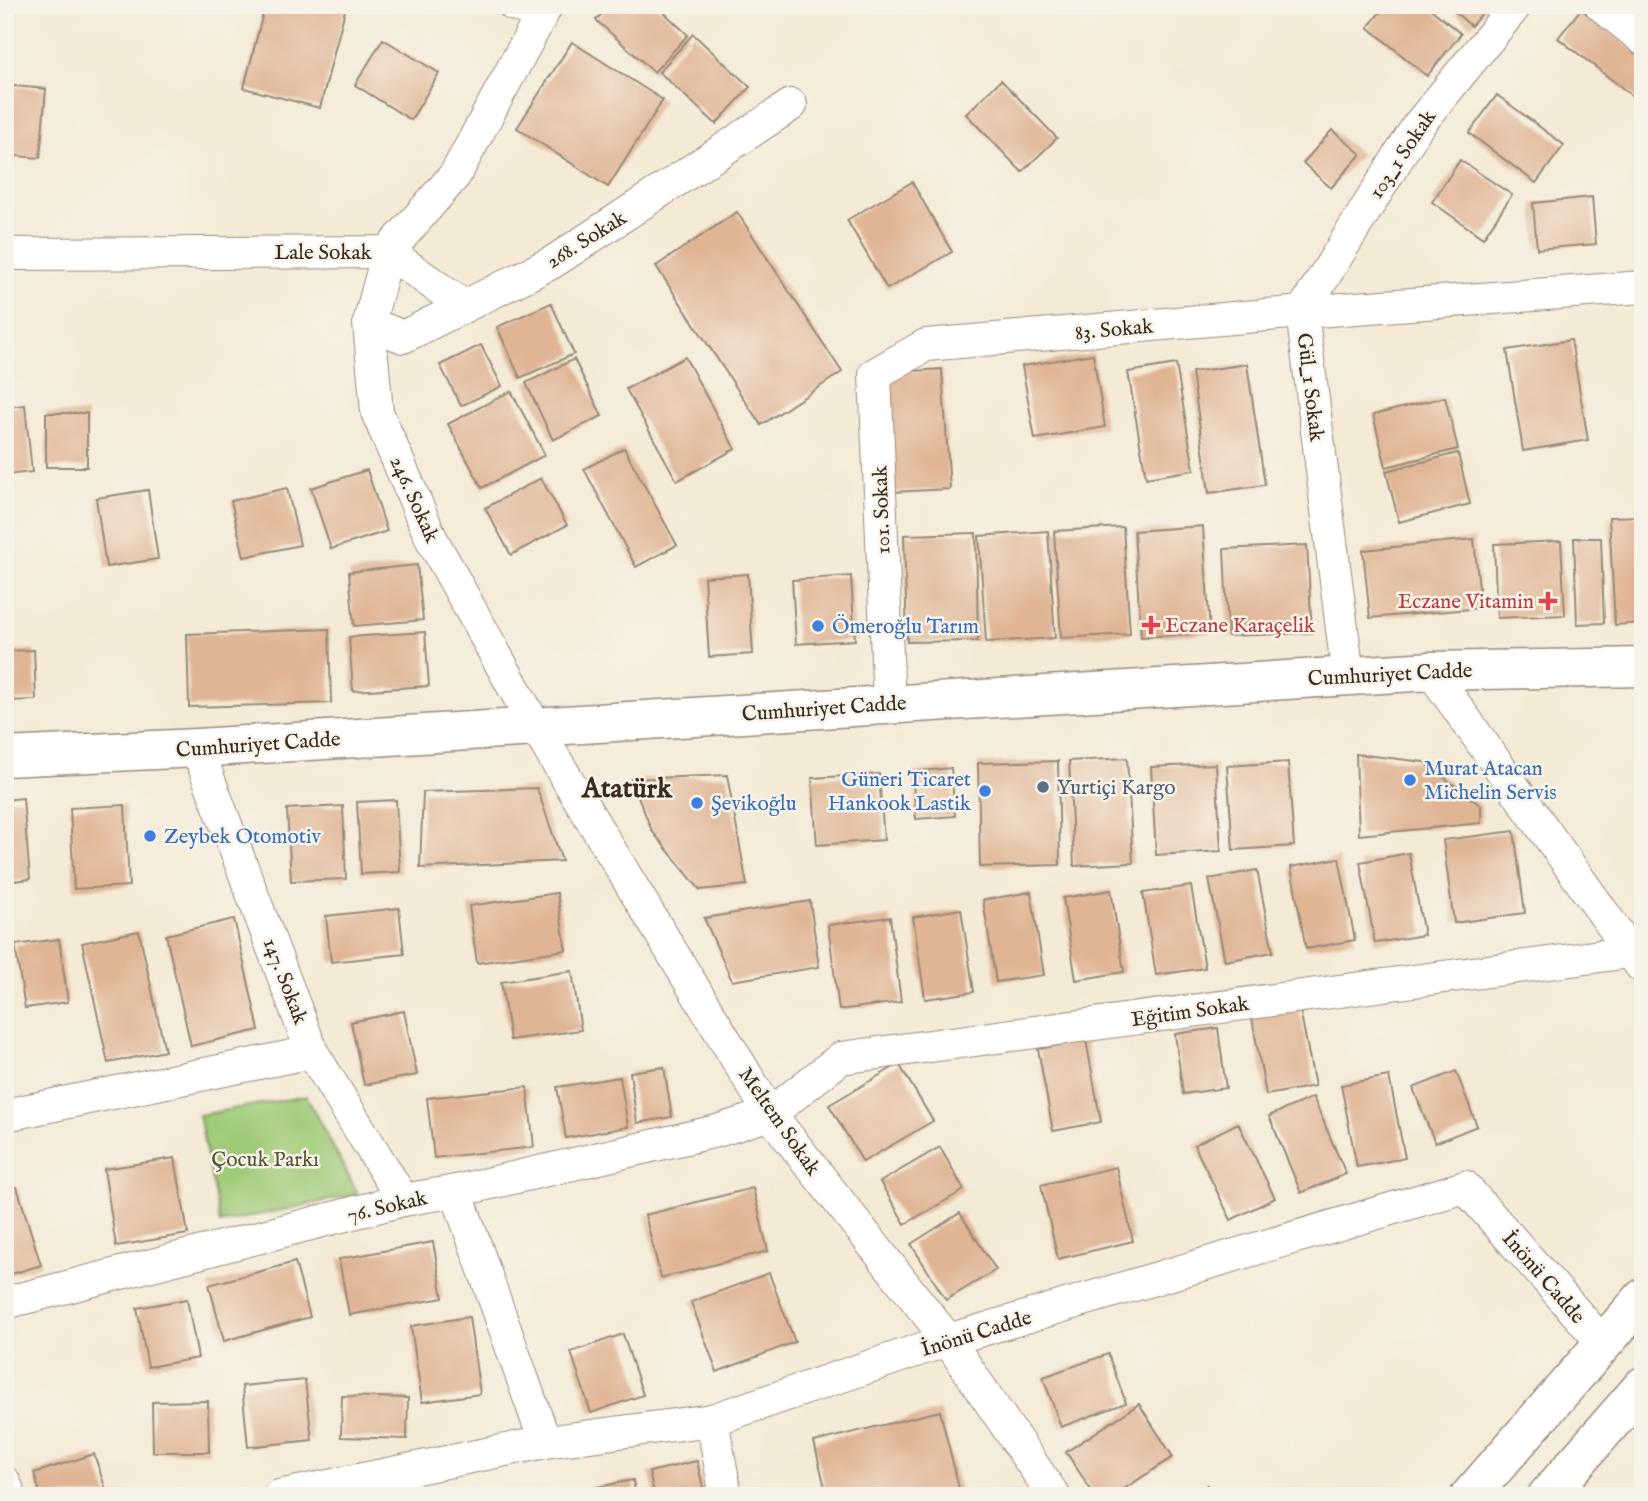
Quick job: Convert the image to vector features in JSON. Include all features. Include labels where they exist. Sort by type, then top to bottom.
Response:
[{"type":"main road","name":"Cumhuriyet Cadde","points":[[5,757],[197,748],[1431,671],[1643,667]]},
{"type":"main road","points":[[1470,1496],[1643,1298]]},
{"type":"main road","points":[[1547,1496],[1643,1386]]},
{"type":"street","name":"103_1 Sokak","points":[[1302,312],[1417,127],[1516,5]]},
{"type":"street","points":[[1601,5],[1643,39]]},
{"type":"street","name":"Lale Sokak","points":[[5,254],[388,252],[454,175],[534,8]]},
{"type":"street","name":"268. Sokak","points":[[369,323],[403,337],[553,262],[791,105]]},
{"type":"street","points":[[388,252],[464,306]]},
{"type":"street","name":"246. Sokak","points":[[388,252],[369,323],[377,412],[431,538],[535,726]]},
{"type":"street","name":"Gül_1 Sokak","points":[[1348,676],[1302,312],[1643,287]]},
{"type":"street","name":"83. Sokak","points":[[926,345],[1302,312]]},
{"type":"street","name":"101. Sokak","points":[[889,704],[875,374],[926,345]]},
{"type":"street","points":[[1431,671],[1636,960]]},
{"type":"street","name":"Meltem Sokak","points":[[535,726],[769,1114],[948,1340],[1055,1496]]},
{"type":"street","name":"147. Sokak","points":[[197,748],[313,1052],[403,1200]]},
{"type":"street","name":"Eğitim Sokak","points":[[769,1114],[841,1058],[1636,960]]},
{"type":"street","points":[[5,1115],[313,1052]]},
{"type":"street","name":"76. Sokak","points":[[5,1303],[403,1200],[456,1191],[717,1131],[769,1114]]},
{"type":"street","name":"İnönü Cadde","points":[[279,1496],[545,1442],[712,1420],[948,1340],[1465,1187],[1603,1343]]},
{"type":"street","points":[[456,1191],[545,1442]]},
{"type":"street","points":[[712,1420],[726,1496]]},
{"type":"street","points":[[5,1483],[10,1496]]},
{"type":"green space","name":"Çocuk Parkı","points":[[306,1096],[358,1194],[220,1223],[199,1115]]},
{"type":"building","points":[[265,5],[346,6],[320,108],[244,88]]},
{"type":"building","points":[[610,5],[656,5],[688,35],[654,72],[596,20]]},
{"type":"building","points":[[1386,5],[1426,5],[1461,34],[1427,76],[1368,27]]},
{"type":"building","points":[[1447,5],[1489,5],[1471,26]]},
{"type":"building","points":[[1581,9],[1643,57],[1643,104],[1558,38]]},
{"type":"building","points":[[693,34],[750,87],[716,124],[659,72]]},
{"type":"building","points":[[383,39],[439,73],[411,120],[355,85]]},
{"type":"building","points":[[572,42],[663,100],[608,187],[517,128]]},
{"type":"building","points":[[1001,80],[1057,138],[1022,172],[966,114]]},
{"type":"building","points":[[5,85],[46,89],[40,158],[5,155]]},
{"type":"building","points":[[1497,95],[1564,145],[1536,183],[1469,133]]},
{"type":"building","points":[[1332,130],[1361,154],[1331,188],[1303,163]]},
{"type":"building","points":[[1460,160],[1512,195],[1483,238],[1432,202]]},
{"type":"building","points":[[912,182],[952,252],[887,289],[847,220]]},
{"type":"building","points":[[1592,197],[1596,244],[1537,249],[1533,203]]},
{"type":"building","points":[[737,212],[842,372],[761,425],[656,266]]},
{"type":"building","points":[[551,303],[574,354],[520,378],[497,327]]},
{"type":"building","points":[[1571,340],[1588,440],[1523,451],[1507,350]]},
{"type":"building","points":[[481,345],[502,386],[461,406],[440,365]]},
{"type":"building","points":[[1093,354],[1105,427],[1035,439],[1022,366]]},
{"type":"building","points":[[685,357],[735,449],[677,481],[626,389]]},
{"type":"building","points":[[574,359],[602,416],[553,440],[526,383]]},
{"type":"building","points":[[1176,364],[1194,470],[1146,478],[1128,372]]},
{"type":"building","points":[[1247,364],[1265,485],[1209,493],[1192,372]]},
{"type":"building","points":[[942,369],[950,489],[892,492],[884,373]]},
{"type":"building","points":[[511,391],[545,455],[482,488],[448,424]]},
{"type":"building","points":[[1445,397],[1458,449],[1386,467],[1373,415]]},
{"type":"building","points":[[25,405],[32,472],[5,475],[5,407]]},
{"type":"building","points":[[46,413],[87,413],[87,467],[46,467]]},
{"type":"building","points":[[624,448],[677,545],[636,567],[584,469]]},
{"type":"building","points":[[1458,453],[1470,504],[1399,522],[1386,471]]},
{"type":"building","points":[[367,470],[387,531],[331,549],[311,488]]},
{"type":"building","points":[[541,478],[567,525],[511,555],[485,508]]},
{"type":"building","points":[[287,488],[300,545],[244,557],[231,501]]},
{"type":"building","points":[[148,490],[158,559],[106,567],[96,498]]},
{"type":"building","points":[[1643,516],[1643,623],[1615,625],[1609,517]]},
{"type":"building","points":[[1203,526],[1210,633],[1141,637],[1134,531]]},
{"type":"building","points":[[1123,527],[1130,634],[1061,638],[1054,531]]},
{"type":"building","points":[[1048,531],[1055,638],[986,642],[979,536]]},
{"type":"building","points":[[976,533],[978,641],[907,642],[904,535]]},
{"type":"building","points":[[1574,538],[1601,538],[1604,623],[1577,624]]},
{"type":"building","points":[[1474,539],[1481,608],[1370,618],[1363,550]]},
{"type":"building","points":[[1561,541],[1565,615],[1497,618],[1494,544]]},
{"type":"building","points":[[1307,545],[1312,633],[1228,636],[1224,549]]},
{"type":"building","points":[[417,565],[423,620],[354,626],[349,572]]},
{"type":"building","points":[[748,574],[753,654],[709,657],[704,577]]},
{"type":"building","points":[[851,576],[855,640],[796,644],[792,580]]},
{"type":"building","points":[[329,629],[331,703],[189,707],[187,634]]},
{"type":"building","points":[[425,632],[429,686],[353,691],[349,637]]},
{"type":"building","points":[[34,650],[36,700],[5,701],[5,651]]},
{"type":"building","points":[[1356,754],[1424,762],[1481,806],[1481,823],[1359,835]]},
{"type":"building","points":[[1127,758],[1133,863],[1074,866],[1069,761]]},
{"type":"building","points":[[1058,761],[1060,865],[980,867],[978,763]]},
{"type":"building","points":[[1288,762],[1294,846],[1233,850],[1227,766]]},
{"type":"building","points":[[1216,764],[1221,851],[1156,855],[1151,767]]},
{"type":"building","points":[[951,768],[955,816],[916,819],[912,772]]},
{"type":"building","points":[[879,774],[884,840],[817,845],[812,778]]},
{"type":"building","points":[[727,775],[747,885],[700,890],[652,831],[631,779]]},
{"type":"building","points":[[537,788],[562,861],[420,868],[423,792]]},
{"type":"building","points":[[23,798],[30,879],[5,882],[5,800]]},
{"type":"building","points":[[396,800],[400,872],[361,874],[357,802]]},
{"type":"building","points":[[125,805],[129,886],[74,889],[70,808]]},
{"type":"building","points":[[343,806],[346,879],[291,881],[287,809]]},
{"type":"building","points":[[1514,831],[1525,913],[1454,923],[1443,840]]},
{"type":"building","points":[[1409,853],[1424,935],[1375,943],[1360,862]]},
{"type":"building","points":[[1339,858],[1355,940],[1306,949],[1291,867]]},
{"type":"building","points":[[1257,870],[1273,952],[1225,961],[1209,879]]},
{"type":"building","points":[[1191,886],[1205,968],[1156,975],[1143,893]]},
{"type":"building","points":[[1111,890],[1124,972],[1076,980],[1063,898]]},
{"type":"building","points":[[1031,892],[1044,975],[996,982],[983,900]]},
{"type":"building","points":[[557,893],[566,950],[477,963],[469,906]]},
{"type":"building","points":[[810,901],[819,967],[732,981],[704,918]]},
{"type":"building","points":[[399,908],[404,954],[331,962],[326,916]]},
{"type":"building","points":[[961,909],[974,992],[925,999],[913,917]]},
{"type":"building","points":[[890,917],[901,1002],[839,1010],[828,925]]},
{"type":"building","points":[[234,919],[259,1030],[191,1046],[166,935]]},
{"type":"building","points":[[139,931],[165,1051],[108,1063],[82,943]]},
{"type":"building","points":[[59,939],[68,1002],[25,1008],[15,945]]},
{"type":"building","points":[[572,971],[581,1030],[510,1040],[501,982]]},
{"type":"building","points":[[1299,1004],[1315,1086],[1266,1095],[1251,1013]]},
{"type":"building","points":[[404,1011],[417,1075],[364,1085],[351,1022]]},
{"type":"building","points":[[1218,1028],[1226,1088],[1183,1094],[1175,1034]]},
{"type":"building","points":[[1086,1040],[1101,1122],[1053,1131],[1038,1049]]},
{"type":"building","points":[[899,1064],[933,1121],[863,1162],[829,1105]]},
{"type":"building","points":[[664,1067],[672,1117],[637,1123],[630,1072]]},
{"type":"building","points":[[1456,1071],[1477,1126],[1435,1143],[1413,1088]]},
{"type":"building","points":[[1389,1076],[1405,1158],[1357,1167],[1341,1085]]},
{"type":"building","points":[[620,1077],[628,1127],[566,1138],[557,1087]]},
{"type":"building","points":[[527,1087],[534,1147],[434,1158],[427,1098]]},
{"type":"building","points":[[1313,1097],[1346,1174],[1301,1193],[1269,1116]]},
{"type":"building","points":[[1238,1123],[1275,1198],[1231,1220],[1194,1145]]},
{"type":"building","points":[[940,1147],[964,1190],[905,1224],[880,1182]]},
{"type":"building","points":[[175,1158],[188,1234],[116,1246],[104,1169]]},
{"type":"building","points":[[1116,1167],[1133,1241],[1058,1259],[1041,1185]]},
{"type":"building","points":[[17,1187],[41,1265],[5,1276],[5,1190]]},
{"type":"building","points":[[753,1188],[768,1251],[661,1278],[645,1215]]},
{"type":"building","points":[[960,1213],[996,1270],[946,1300],[911,1244]]},
{"type":"building","points":[[433,1242],[443,1298],[349,1315],[339,1259]]},
{"type":"building","points":[[295,1262],[310,1317],[224,1341],[209,1285]]},
{"type":"building","points":[[769,1273],[795,1342],[717,1372],[691,1302]]},
{"type":"building","points":[[187,1299],[198,1358],[148,1367],[137,1308]]},
{"type":"building","points":[[469,1317],[480,1394],[422,1402],[411,1326]]},
{"type":"building","points":[[623,1334],[643,1395],[591,1413],[571,1352]]},
{"type":"building","points":[[1108,1354],[1126,1403],[1061,1427],[1043,1377]]},
{"type":"building","points":[[305,1380],[312,1440],[248,1447],[242,1386]]},
{"type":"building","points":[[342,1396],[408,1398],[407,1439],[341,1437]]},
{"type":"building","points":[[208,1401],[209,1452],[153,1452],[152,1402]]},
{"type":"building","points":[[1139,1404],[1173,1457],[1113,1496],[1095,1496],[1066,1452]]},
{"type":"building","points":[[940,1411],[961,1496],[827,1496],[814,1442]]},
{"type":"building","points":[[94,1454],[108,1496],[41,1496],[34,1473]]},
{"type":"building","points":[[697,1461],[705,1496],[655,1496],[649,1472]]},
{"type":"building","points":[[633,1480],[636,1496],[582,1496],[581,1490]]},
{"type":"building","points":[[1207,1485],[1214,1496],[1191,1496]]},
{"type":"place","name":"Eczane Vitamin","points":[[1548,601]]},
{"type":"place","name":"Eczane Karaçelik","points":[[1151,625]]},
{"type":"place","name":"Ömeroğlu Tarım","points":[[818,626]]},
{"type":"place","name":"Murat Atacan Michelin Servis","points":[[1410,780]]},
{"type":"place","name":"Yurtiçi Kargo","points":[[1043,787]]},
{"type":"place","name":"Güneri Ticaret Hankook Lastik","points":[[985,791]]},
{"type":"place","name":"Şevikoğlu","points":[[697,803]]},
{"type":"place","name":"Zeybek Otomotiv","points":[[150,836]]},
{"type":"district","name":"Atatürk","points":[[627,787]]}]
